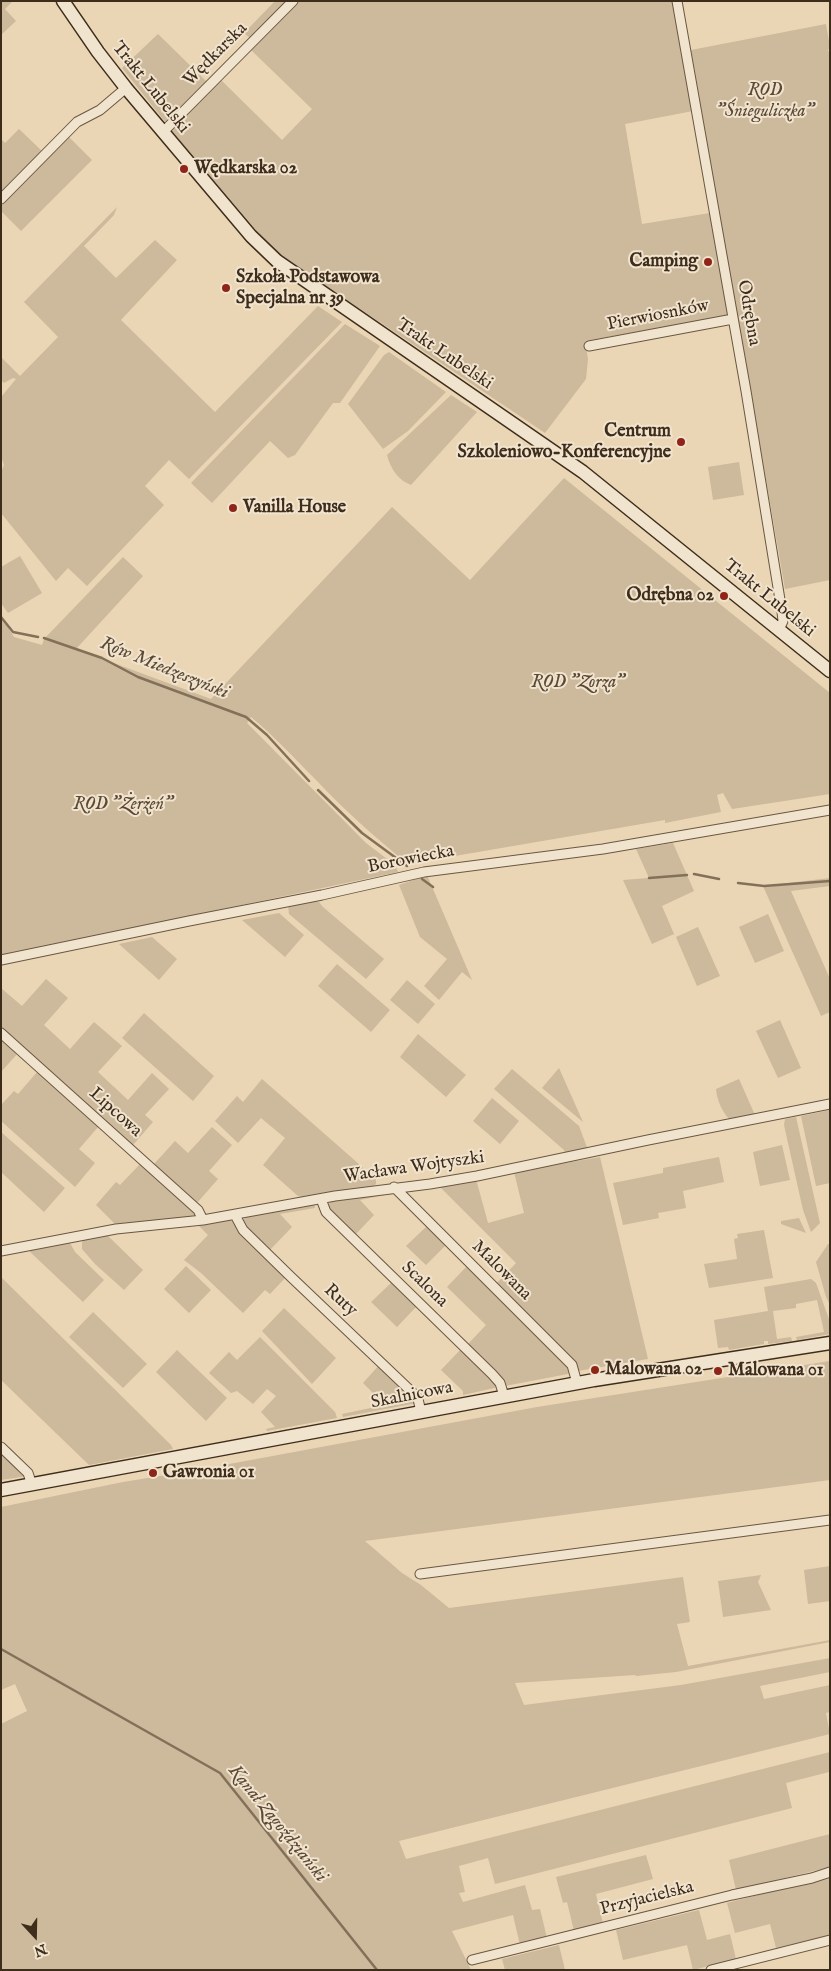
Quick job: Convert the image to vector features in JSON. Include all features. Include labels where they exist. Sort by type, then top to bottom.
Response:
[{"type":"street","name":"Trakt Lubelski","points":[[63,1],[98,52],[126,88],[251,236],[277,261],[583,472],[830,671]]},
{"type":"street","name":"Wędkarska","points":[[163,132],[293,1]]},
{"type":"street","name":"Odrębna","points":[[677,1],[782,612],[783,621],[779,630]]},
{"type":"street","points":[[1,199],[77,122],[100,110],[126,88]]},
{"type":"street","name":"Pierwiosnków","points":[[589,346],[733,319]]},
{"type":"street","name":"Borowiecka","points":[[1,960],[322,895],[424,872],[603,849],[830,810]]},
{"type":"street","name":"Lipcowa","points":[[1,1033],[198,1210],[203,1220]]},
{"type":"street","name":"Wacława Wojtyszki","points":[[1,1251],[116,1229],[203,1220],[321,1198],[477,1176],[830,1104]]},
{"type":"street","name":"Malowana","points":[[394,1188],[565,1358],[572,1366],[577,1383]]},
{"type":"street","name":"Scalona","points":[[321,1198],[326,1212],[492,1374],[500,1383],[504,1396]]},
{"type":"street","name":"Ruty","points":[[234,1215],[243,1230],[414,1394],[418,1399],[421,1412]]},
{"type":"street","name":"Skalnicowa","points":[[1,1490],[577,1383],[830,1343]]},
{"type":"street","points":[[1,1447],[28,1473],[32,1485]]},
{"type":"street","points":[[420,1574],[830,1520]]},
{"type":"street","name":"Przyjacielska","points":[[472,1960],[732,1895],[812,1878],[830,1872]]},
{"type":"street","points":[[712,1970],[830,1940]]},
{"type":"green space","points":[[1,1],[13,1],[5,9],[16,21],[1,35]]},
{"type":"green space","points":[[275,1],[290,1],[251,39],[244,33]]},
{"type":"green space","points":[[299,1],[673,1],[693,111],[625,124],[642,224],[710,213],[728,316],[585,341],[588,359],[586,379],[545,433],[274,251],[171,130],[221,80],[282,140],[312,109],[251,50]]},
{"type":"green space","name":"ROD \"Śnieguliczka\"","points":[[826,24],[830,47],[828,50],[830,55],[830,580],[785,589],[691,50]]},
{"type":"green space","points":[[158,34],[207,82],[166,123],[122,68]]},
{"type":"green space","points":[[19,129],[42,151],[1,192],[1,139],[5,143]]},
{"type":"green space","points":[[67,135],[92,160],[21,231],[1,211],[1,203]]},
{"type":"green space","points":[[117,207],[114,215],[84,246],[116,278],[155,240],[177,260],[121,320],[215,412],[318,306],[342,322],[189,479],[169,460],[145,486],[164,505],[87,586],[68,568],[56,581],[1,513],[1,472],[4,465],[1,456],[1,397],[16,379],[13,378],[4,383],[1,380],[1,357],[20,376],[58,337],[24,302]]},
{"type":"green space","points":[[345,324],[380,346],[340,403],[333,403],[295,455],[288,458],[270,441],[212,503],[191,483]]},
{"type":"green space","points":[[389,352],[446,392],[408,431],[383,449],[348,404],[384,355]]},
{"type":"green space","points":[[451,395],[477,412],[411,485],[396,473],[390,465],[387,455]]},
{"type":"green space","points":[[739,462],[744,495],[713,500],[708,467]]},
{"type":"green space","name":"ROD \"Zorza\"","points":[[564,478],[830,693],[830,794],[732,809],[723,793],[717,795],[721,812],[665,823],[665,820],[408,864],[350,814],[277,740],[251,717],[247,723],[366,843],[395,865],[398,872],[1,956],[1,616],[14,637],[42,645],[44,639],[123,557],[143,576],[76,649],[211,699],[392,507],[470,580]]},
{"type":"green space","points":[[20,556],[42,593],[8,613],[1,603],[1,567]]},
{"type":"green space","points":[[673,843],[694,891],[662,906],[674,934],[652,944],[623,880],[649,878],[636,849]]},
{"type":"green space","points":[[427,875],[472,980],[462,972],[439,1000],[424,986],[447,959],[420,937],[399,885]]},
{"type":"green space","points":[[830,878],[830,886],[791,891],[830,979],[830,1012],[821,1016],[763,886]]},
{"type":"green space","points":[[312,900],[319,902],[384,959],[366,979],[289,914],[288,905]]},
{"type":"green space","points":[[279,913],[304,935],[285,957],[242,920]]},
{"type":"green space","points":[[768,914],[784,951],[755,963],[739,927]]},
{"type":"green space","points":[[698,927],[720,976],[697,986],[676,937]]},
{"type":"green space","points":[[152,937],[177,959],[159,980],[119,944]]},
{"type":"green space","points":[[337,964],[390,1010],[371,1032],[318,986]]},
{"type":"green space","points":[[46,979],[68,998],[44,1025],[70,1049],[94,1022],[122,1046],[98,1072],[128,1100],[152,1073],[169,1089],[145,1115],[153,1122],[133,1145],[1,1028],[1,988],[22,1006]]},
{"type":"green space","points":[[407,980],[435,1004],[418,1024],[390,1000]]},
{"type":"green space","points":[[144,1013],[214,1076],[193,1101],[122,1038]]},
{"type":"green space","points":[[780,1020],[801,1068],[778,1078],[756,1031]]},
{"type":"green space","points":[[418,1034],[466,1075],[446,1097],[400,1057]]},
{"type":"green space","points":[[1,1038],[18,1053],[1,1072]]},
{"type":"green space","points":[[559,1068],[583,1122],[542,1088]]},
{"type":"green space","points":[[512,1069],[579,1126],[588,1150],[566,1156],[564,1150],[494,1089]]},
{"type":"green space","points":[[38,1071],[99,1126],[79,1149],[95,1163],[75,1187],[1,1121],[1,1105],[14,1091],[18,1094]]},
{"type":"green space","points":[[262,1079],[376,1179],[376,1184],[371,1188],[305,1198],[298,1196],[263,1165],[285,1138],[261,1118],[238,1143],[215,1121],[237,1096],[243,1102]]},
{"type":"green space","points":[[739,1079],[755,1115],[730,1120],[720,1106],[716,1089]]},
{"type":"green space","points":[[492,1098],[519,1121],[500,1144],[473,1121]]},
{"type":"green space","points":[[830,1110],[830,1183],[816,1186],[801,1116]]},
{"type":"green space","points":[[796,1117],[820,1223],[811,1232],[803,1210],[784,1125],[785,1119]]},
{"type":"green space","points":[[212,1127],[232,1145],[209,1171],[218,1179],[197,1203],[154,1164],[175,1141],[188,1153]]},
{"type":"green space","points":[[1,1132],[65,1188],[44,1212],[1,1172]]},
{"type":"green space","points":[[782,1145],[790,1180],[760,1186],[753,1152]]},
{"type":"green space","points":[[600,1157],[648,1359],[578,1371],[577,1364],[496,1284],[516,1263],[438,1185],[476,1179],[488,1223],[524,1213],[514,1172]]},
{"type":"green space","points":[[719,1157],[724,1182],[683,1191],[686,1208],[658,1213],[659,1218],[623,1225],[613,1183],[663,1173],[663,1168]]},
{"type":"green space","points":[[141,1163],[193,1211],[196,1215],[195,1218],[117,1226],[96,1205],[116,1182],[120,1185]]},
{"type":"green space","points":[[390,1190],[395,1193],[360,1200],[374,1215],[355,1235],[328,1208],[331,1199]]},
{"type":"green space","points":[[314,1203],[315,1208],[280,1214],[292,1227],[268,1252],[243,1224],[244,1219],[248,1215]]},
{"type":"green space","points":[[799,1218],[806,1233],[781,1224],[781,1221]]},
{"type":"green space","points":[[230,1219],[287,1276],[270,1294],[265,1290],[243,1313],[201,1273],[184,1260],[208,1235],[197,1224]]},
{"type":"green space","points":[[427,1226],[446,1245],[426,1265],[406,1246]]},
{"type":"green space","points":[[764,1230],[773,1278],[709,1288],[704,1264],[737,1259],[734,1239],[738,1238],[737,1234]]},
{"type":"green space","points":[[106,1234],[143,1270],[124,1290],[95,1264],[82,1249],[82,1242],[87,1237]]},
{"type":"green space","points":[[66,1240],[75,1252],[104,1280],[83,1302],[27,1249]]},
{"type":"green space","points":[[828,1244],[830,1244],[830,1305],[816,1262]]},
{"type":"green space","points":[[186,1266],[211,1290],[189,1313],[164,1289]]},
{"type":"green space","points":[[467,1266],[563,1359],[573,1373],[505,1386],[504,1380],[468,1344],[486,1325],[447,1287]]},
{"type":"green space","points":[[1,1277],[173,1449],[89,1465],[1,1380]]},
{"type":"green space","points":[[811,1279],[816,1283],[830,1322],[830,1334],[797,1340],[796,1337],[824,1332],[817,1300],[796,1304],[796,1308],[773,1311],[777,1339],[791,1337],[792,1341],[768,1344],[768,1341],[764,1341],[764,1344],[729,1350],[728,1347],[718,1348],[714,1320],[768,1311],[764,1287]]},
{"type":"green space","points":[[392,1282],[417,1306],[397,1327],[371,1302]]},
{"type":"green space","points":[[284,1308],[336,1358],[312,1384],[262,1331]]},
{"type":"green space","points":[[93,1312],[147,1364],[123,1388],[69,1337]]},
{"type":"green space","points":[[260,1337],[335,1412],[337,1418],[267,1431],[266,1429],[275,1427],[261,1412],[276,1396],[267,1389],[253,1404],[237,1391],[231,1393],[209,1373],[229,1352],[237,1360]]},
{"type":"green space","points":[[461,1349],[490,1375],[499,1387],[463,1395],[463,1391],[441,1370]]},
{"type":"green space","points":[[177,1350],[227,1398],[206,1421],[156,1372]]},
{"type":"green space","points":[[830,1361],[830,1480],[365,1541],[402,1573],[421,1585],[449,1608],[683,1577],[690,1622],[677,1624],[688,1666],[830,1640],[830,1642],[676,1672],[515,1683],[524,1705],[681,1685],[830,1658],[830,1672],[760,1686],[764,1699],[830,1685],[830,1712],[826,1713],[830,1734],[399,1841],[406,1859],[830,1752],[830,1774],[829,1772],[786,1783],[792,1808],[495,1884],[488,1858],[459,1866],[465,1892],[459,1893],[463,1902],[525,1885],[532,1910],[540,1909],[547,1938],[520,1945],[513,1915],[452,1931],[471,1970],[1,1970],[1,1724],[27,1711],[15,1684],[1,1690],[1,1507],[123,1482],[537,1407]]},
{"type":"green space","points":[[380,1364],[417,1403],[343,1417],[342,1414],[385,1405],[363,1383]]},
{"type":"green space","points":[[1,1451],[28,1476],[1,1480]]},
{"type":"green space","points":[[830,1566],[830,1601],[808,1604],[804,1570]]},
{"type":"green space","points":[[761,1575],[758,1582],[771,1610],[723,1617],[718,1581]]},
{"type":"green space","points":[[830,1834],[830,1867],[736,1890],[729,1860]]},
{"type":"green space","points":[[646,1855],[653,1879],[596,1894],[603,1924],[574,1931],[567,1902],[563,1903],[556,1877]]},
{"type":"green space","points":[[830,1876],[830,1935],[776,1948],[770,1924],[735,1933],[727,1903]]},
{"type":"green space","points":[[699,1910],[707,1940],[730,1934],[736,1959],[693,1970],[687,1945],[623,1960],[616,1930]]},
{"type":"green space","points":[[559,1945],[565,1970],[505,1970],[502,1959]]},
{"type":"waterway","name":"Rów Miedzeszyński","points":[[1,617],[13,632],[38,637]]},
{"type":"waterway","name":"Rów Miedzeszyński","points":[[44,638],[102,658],[138,677],[246,717],[267,735],[309,781]]},
{"type":"waterway","name":"Rów Miedzeszyński","points":[[318,790],[362,833],[407,866]]},
{"type":"waterway","name":"Rów Miedzeszyński","points":[[694,874],[719,879]]},
{"type":"waterway","name":"Rów Miedzeszyński","points":[[649,878],[687,875]]},
{"type":"waterway","name":"Rów Miedzeszyński","points":[[422,879],[433,887]]},
{"type":"waterway","name":"Rów Miedzeszyński","points":[[738,883],[764,886],[830,881]]},
{"type":"waterway","name":"Kanał Zagoździański","points":[[1,1649],[220,1773],[377,1970]]},
{"type":"place","name":"Wędkarska 02","points":[[184,169]]},
{"type":"place","name":"Camping","points":[[708,262]]},
{"type":"place","name":"Szkoła Podstawowa Specjalna nr 39","points":[[226,288]]},
{"type":"place","name":"Centrum Szkoleniowo-Konferencyjne","points":[[681,442]]},
{"type":"place","name":"Vanilla House","points":[[233,508]]},
{"type":"place","name":"Odrębna 02","points":[[724,596]]},
{"type":"place","name":"Malowana 02","points":[[595,1370]]},
{"type":"place","name":"Malowana 01","points":[[718,1371]]},
{"type":"place","name":"Gawronia 01","points":[[153,1473]]},
{"type":"park label","name":"ROD \"Żerżeń\"","points":[[123,805]]}]
